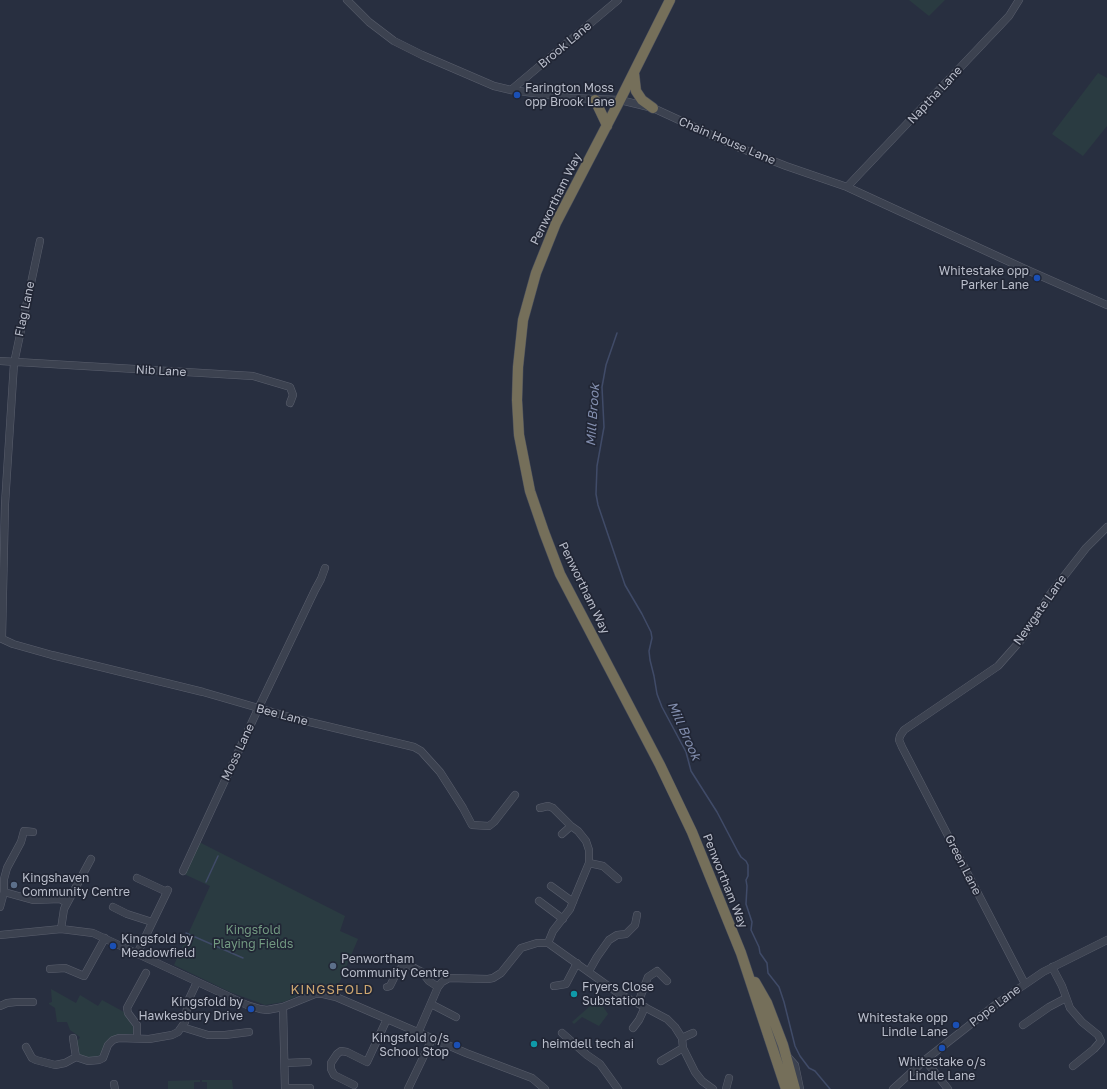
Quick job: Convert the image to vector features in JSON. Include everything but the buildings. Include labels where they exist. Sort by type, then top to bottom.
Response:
[{"type":"highway","name":"Penwortham Way","points":[[670,0],[607,126],[556,223],[536,273],[524,320],[518,367],[517,400],[519,435],[530,491],[560,574],[660,766],[692,832],[740,953],[786,1089]]},
{"type":"highway","points":[[634,73],[636,91],[642,100],[653,108]]},
{"type":"highway","points":[[595,100],[607,126]]},
{"type":"highway","name":"Penwortham Way","points":[[740,953],[767,1003],[786,1054],[795,1089]]},
{"type":"street","name":"Chain House Lane","points":[[347,0],[369,22],[394,41],[422,55],[494,86],[511,90],[572,98],[620,100],[653,108],[740,148],[847,187],[1024,269],[1106,302]]},
{"type":"street","name":"Brook Lane","points":[[511,90],[618,0]]},
{"type":"street","name":"Naptha Lane","points":[[847,187],[1009,16],[1019,0]]},
{"type":"street","name":"Flag Lane","points":[[1,638],[5,504],[14,363],[40,242]]},
{"type":"street","points":[[0,361],[14,363]]},
{"type":"street","name":"Nib Lane","points":[[14,363],[253,376],[290,387],[293,395],[290,403]]},
{"type":"street","name":"Newgate Lane","points":[[902,746],[899,740],[904,730],[998,666],[1021,640],[1051,593],[1086,548],[1107,527]]},
{"type":"street","name":"Moss Lane","points":[[183,871],[325,568]]},
{"type":"street","name":"Bee Lane","points":[[1,638],[13,644],[52,655],[203,692],[258,709],[414,747],[421,752],[440,772],[472,825],[489,826],[494,822],[515,795]]},
{"type":"street","name":"Green Lane","points":[[902,746],[1025,984]]},
{"type":"street","points":[[540,808],[548,806],[553,808],[578,831],[586,841],[589,850],[589,863],[573,902],[563,919],[553,931],[548,943]]},
{"type":"street","points":[[562,834],[571,826]]},
{"type":"street","points":[[0,907],[4,892],[4,879],[7,868],[21,842],[24,828],[33,832]]},
{"type":"street","points":[[61,929],[62,918],[67,903],[91,859]]},
{"type":"street","points":[[589,863],[603,866],[618,879]]},
{"type":"street","points":[[137,878],[168,891],[137,954]]},
{"type":"street","points":[[552,886],[573,902]]},
{"type":"street","points":[[4,892],[33,900],[60,899],[67,903]]},
{"type":"street","points":[[539,901],[563,919]]},
{"type":"street","points":[[113,907],[127,914],[152,922]]},
{"type":"street","points":[[589,971],[609,940],[626,934],[636,925],[637,915]]},
{"type":"street","points":[[0,935],[61,929],[93,933],[253,1007],[267,1010],[283,1007],[315,994],[336,997],[432,1039],[532,1078],[545,1089]]},
{"type":"street","points":[[50,969],[65,968],[84,976],[105,938]]},
{"type":"street","name":"Pope Lane","points":[[893,1089],[925,1060],[998,1002],[1052,967],[1107,940]]},
{"type":"street","points":[[418,1033],[438,987],[442,982],[449,978],[488,980],[501,973],[521,948],[536,943],[548,943],[618,993],[672,1023],[682,1038],[683,1048],[695,1072],[708,1086],[713,1089]]},
{"type":"street","points":[[387,988],[390,986],[404,963],[422,972],[429,981],[438,987]]},
{"type":"street","points":[[554,986],[568,987],[577,963]]},
{"type":"street","points":[[1052,967],[1062,986],[1070,1008],[1082,1022],[1098,1035],[1101,1041],[1094,1049],[1073,1066]]},
{"type":"street","points":[[638,1003],[648,977],[657,972],[666,981]]},
{"type":"street","points":[[137,1038],[137,1025],[128,1013],[127,1008],[146,973]]},
{"type":"street","points":[[26,1047],[32,1058],[41,1063],[55,1065],[65,1063],[76,1057],[88,1061],[97,1061],[103,1058],[108,1045],[113,1040],[119,1038],[149,1039],[166,1037],[178,1032],[185,1022],[188,1001],[197,982]]},
{"type":"street","points":[[1023,1025],[1048,1007],[1066,998]]},
{"type":"street","points":[[0,1006],[7,1003],[33,1002]]},
{"type":"street","points":[[431,1004],[456,1017]]},
{"type":"street","points":[[283,1007],[285,1089],[310,1088]]},
{"type":"street","points":[[633,1028],[639,1020],[645,1007]]},
{"type":"street","points":[[354,1085],[334,1075],[331,1069],[331,1063],[341,1051],[347,1052],[367,1062],[387,1019]]},
{"type":"street","points":[[182,1027],[208,1035],[225,1036],[249,1032]]},
{"type":"street","points":[[562,1033],[587,1055],[600,1064],[618,1089]]},
{"type":"street","points":[[682,1038],[693,1033]]},
{"type":"street","points":[[73,1038],[76,1057]]},
{"type":"street","points":[[408,1089],[432,1039]]},
{"type":"street","points":[[661,1061],[683,1048]]},
{"type":"street","points":[[786,1054],[795,1065],[800,1089]]},
{"type":"street","points":[[925,1060],[948,1089]]},
{"type":"street","points":[[285,1063],[308,1062]]},
{"type":"street","points":[[726,1089],[729,1078]]},
{"type":"green space","points":[[909,0],[945,0],[929,16]]},
{"type":"green space","points":[[1098,73],[1107,78],[1107,126],[1083,156],[1052,134]]},
{"type":"green space","name":"Kingsfold Playing Fields","points":[[199,842],[345,916],[340,931],[358,939],[337,988],[334,991],[316,990],[306,992],[284,1002],[265,1005],[230,992],[174,965],[210,886],[184,874]]},
{"type":"green space","points":[[51,989],[76,1003],[80,995],[98,1006],[102,1000],[124,1012],[134,1028],[134,1032],[132,1034],[115,1036],[99,1056],[92,1057],[90,1059],[78,1055],[76,1041],[80,1037],[70,1030],[67,1022],[57,1022],[55,1008],[49,1004],[52,1002]]},
{"type":"green space","points":[[598,999],[608,1014],[599,1026],[582,1017],[574,1024],[572,1022]]},
{"type":"green space","points":[[200,1080],[200,1082],[194,1082],[194,1089],[168,1089],[168,1081]]},
{"type":"green space","points":[[202,1080],[232,1080],[233,1089],[207,1089],[207,1082],[202,1082]]},
{"type":"waterway","name":"Mill Brook","points":[[617,333],[606,365],[602,387],[604,427],[597,466],[596,494],[598,505],[625,585],[651,632],[652,638],[649,651],[650,660],[657,694],[662,707],[686,752],[691,771],[717,812],[741,857],[748,865],[748,876],[746,880],[746,904],[752,922],[751,930],[759,947],[760,953],[767,963],[768,973],[779,987],[795,1046],[809,1068],[815,1071],[830,1089]]},
{"type":"waterway","points":[[206,882],[218,856]]},
{"type":"waterway","points":[[186,933],[243,958]]},
{"type":"place","name":"Farington Moss opp Brook Lane","points":[[517,95]]},
{"type":"place","name":"Whitestake opp Parker Lane","points":[[1037,278]]},
{"type":"place","name":"Kingshaven Community Centre","points":[[14,885]]},
{"type":"place","name":"Kingsfold by Meadowfield","points":[[113,946]]},
{"type":"place","name":"Penwortham Community Centre","points":[[333,966]]},
{"type":"place","name":"Fryers Close Substation","points":[[574,994]]},
{"type":"place","name":"Kingsfold by Hawkesbury Drive","points":[[251,1009]]},
{"type":"place","name":"Whitestake opp Lindle Lane","points":[[956,1025]]},
{"type":"place","name":"heimdell tech ai","points":[[534,1044]]},
{"type":"place","name":"Kingsfold o/s School Stop","points":[[457,1045]]},
{"type":"place","name":"Whitestake o/s Lindle Lane","points":[[942,1048]]},
{"type":"district","name":"KINGSFOLD","points":[[332,990]]}]
